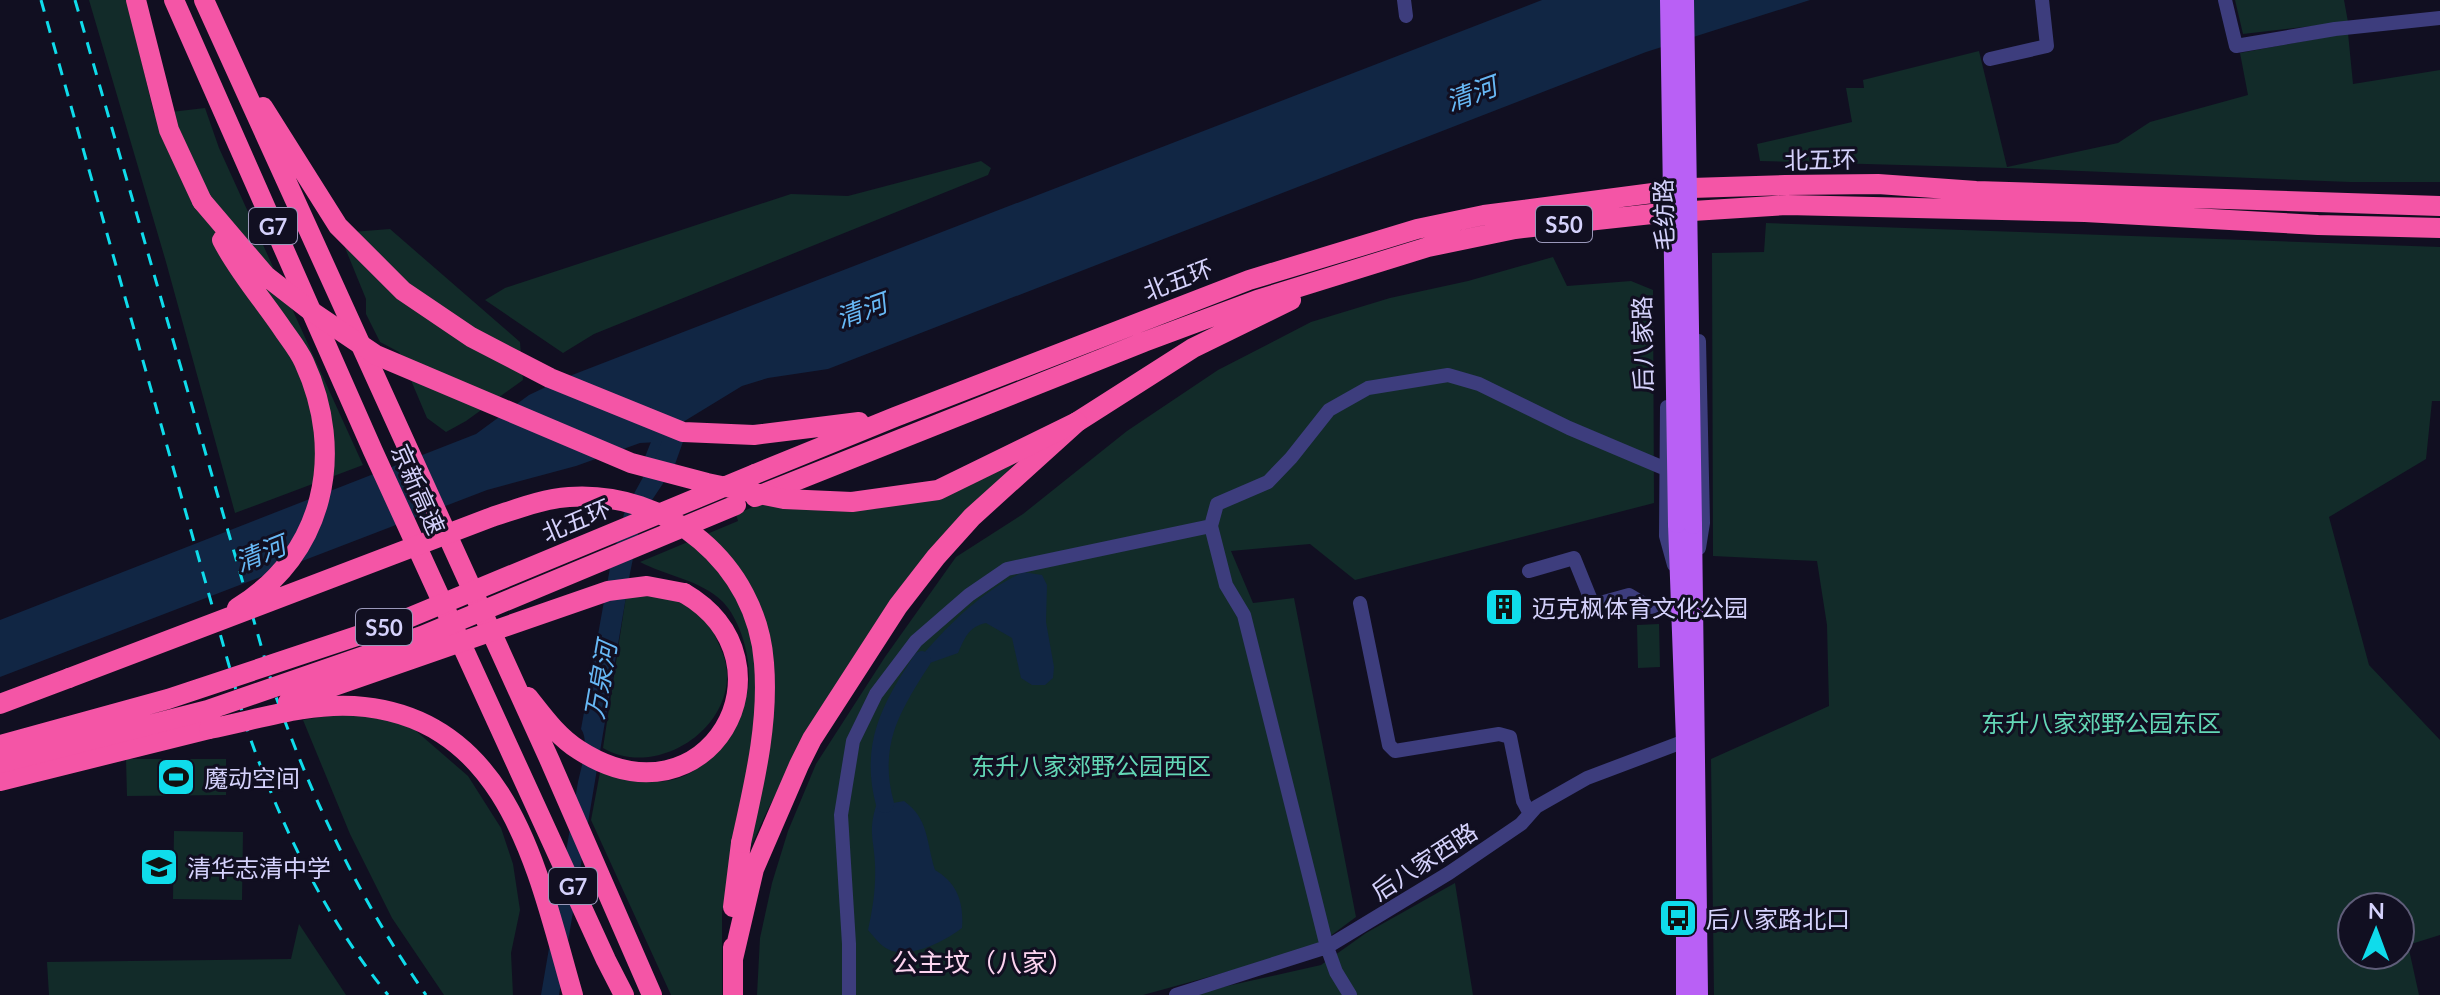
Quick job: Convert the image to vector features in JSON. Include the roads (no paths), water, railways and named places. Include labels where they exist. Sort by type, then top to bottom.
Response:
[{"type":"highway","points":[[136,0],[169,130],[229,252],[304,360],[319,403],[325,440],[325,477],[314,520],[299,551],[277,576],[248,601],[204,628]]},
{"type":"highway","name":"京新高速","points":[[174,0],[373,451],[624,995]]},
{"type":"highway","name":"京新高速","points":[[204,0],[550,761],[652,995]]},
{"type":"highway","points":[[222,40],[338,226],[403,291],[471,337],[550,378],[683,432],[754,435],[895,417]]},
{"type":"highway","name":"北五环","points":[[0,745],[168,699],[396,623],[895,417],[1249,280],[1417,229],[1484,215],[1691,188],[1785,185],[1878,184],[1992,191],[2440,206]]},
{"type":"highway","points":[[202,201],[266,276],[376,355],[631,463],[784,499],[852,502],[938,490],[1077,422],[1193,348],[1349,273]]},
{"type":"highway","name":"北五环","points":[[0,763],[208,710],[408,641],[736,505],[1144,342],[1257,300],[1428,247],[1515,229],[1661,213],[1787,205],[2085,212],[2318,225],[2440,228]]},
{"type":"highway","points":[[733,959],[748,891],[768,833],[812,739],[898,606],[972,517],[1077,422]]},
{"type":"highway","points":[[0,704],[535,503],[568,497],[595,497],[661,513],[688,528],[714,550],[749,602],[764,661],[765,702],[733,911],[733,995]]},
{"type":"highway","points":[[209,729],[608,591],[647,586],[684,593],[701,602],[730,639],[738,671],[734,704],[721,733],[698,759],[661,773],[631,772],[597,761],[577,749],[558,733],[510,675]]},
{"type":"highway","points":[[0,781],[209,729],[311,708],[354,706],[412,720],[453,742],[487,775],[520,827],[542,886],[573,995]]},
{"type":"main road","name":"毛纺路","points":[[1669,0],[1685,524]]},
{"type":"main road","name":"毛纺路","points":[[1682,0],[1685,524]]},
{"type":"main road","name":"后八家路","points":[[1685,524],[1699,995]]},
{"type":"main road","name":"后八家路","points":[[1685,995],[1685,741],[1680,605],[1686,582]]},
{"type":"street","points":[[1404,0],[1406,16]]},
{"type":"street","points":[[1678,73],[1682,0]]},
{"type":"street","points":[[1990,59],[2047,46],[2042,0]]},
{"type":"street","points":[[2225,0],[2236,46],[2335,29],[2440,18]]},
{"type":"street","name":"后八家路","points":[[1680,257],[1697,267],[1703,523],[1686,582],[1666,536],[1664,270],[1680,257]]},
{"type":"street","points":[[1350,995],[1336,972],[1327,947],[1244,615],[1226,585],[1211,526],[1217,504],[1268,482],[1329,410],[1368,388],[1448,375],[1479,384],[1569,428],[1666,469]]},
{"type":"street","points":[[849,995],[841,815],[853,741],[876,694],[916,641],[969,595],[1007,569],[1211,526]]},
{"type":"street","points":[[1529,571],[1574,558],[1593,605],[1629,595],[1649,607],[1680,605]]},
{"type":"street","points":[[1360,603],[1389,745],[1395,751],[1499,734],[1510,737],[1523,801],[1530,814]]},
{"type":"street","name":"后八家西路","points":[[1176,995],[1327,947],[1449,873],[1521,824],[1536,807],[1587,778],[1685,741]]},
{"type":"water","name":"清河","points":[[1542,0],[1810,0],[1646,52],[828,369],[768,378],[742,386],[683,422],[684,439],[674,467],[642,515],[559,995],[541,995],[584,755],[585,740],[581,729],[610,568],[625,510],[658,450],[658,442],[640,443],[576,466],[487,490],[0,677],[0,620],[476,434],[529,395],[567,377]]},
{"type":"water","points":[[1023,572],[1042,575],[1047,585],[1046,622],[1054,667],[1053,678],[1045,685],[1032,685],[1021,678],[1012,638],[986,623],[971,630],[958,653],[927,664],[922,660],[924,653],[969,607]]},
{"type":"water","points":[[904,801],[918,815],[926,831],[935,870],[949,881],[958,894],[962,919],[962,928],[947,938],[910,952],[892,951],[878,942],[868,930],[875,889],[872,830],[876,806]]},
{"type":"waterway","name":"万泉河","points":[[646,468],[661,430]]},
{"type":"waterway","points":[[885,804],[881,783],[881,746],[892,711],[922,660]]},
{"type":"railway","points":[[41,0],[247,729],[274,800],[306,868],[344,933],[388,995]]},
{"type":"railway","points":[[75,0],[275,694],[305,773],[359,887],[426,995]]},
{"type":"place","name":"迈克枫体育文化公园","points":[[1504,607]]},
{"type":"place","name":"魔动空间","points":[[176,777]]},
{"type":"place","name":"清华志清中学","points":[[159,867]]},
{"type":"place","name":"后八家路北口","points":[[1678,918]]},
{"type":"district","name":"公主坟（八家）","points":[[983,962]]},
{"type":"park label","name":"东升八家郊野公园东区","points":[[2101,722]]},
{"type":"park label","name":"东升八家郊野公园西区","points":[[1091,765]]}]
